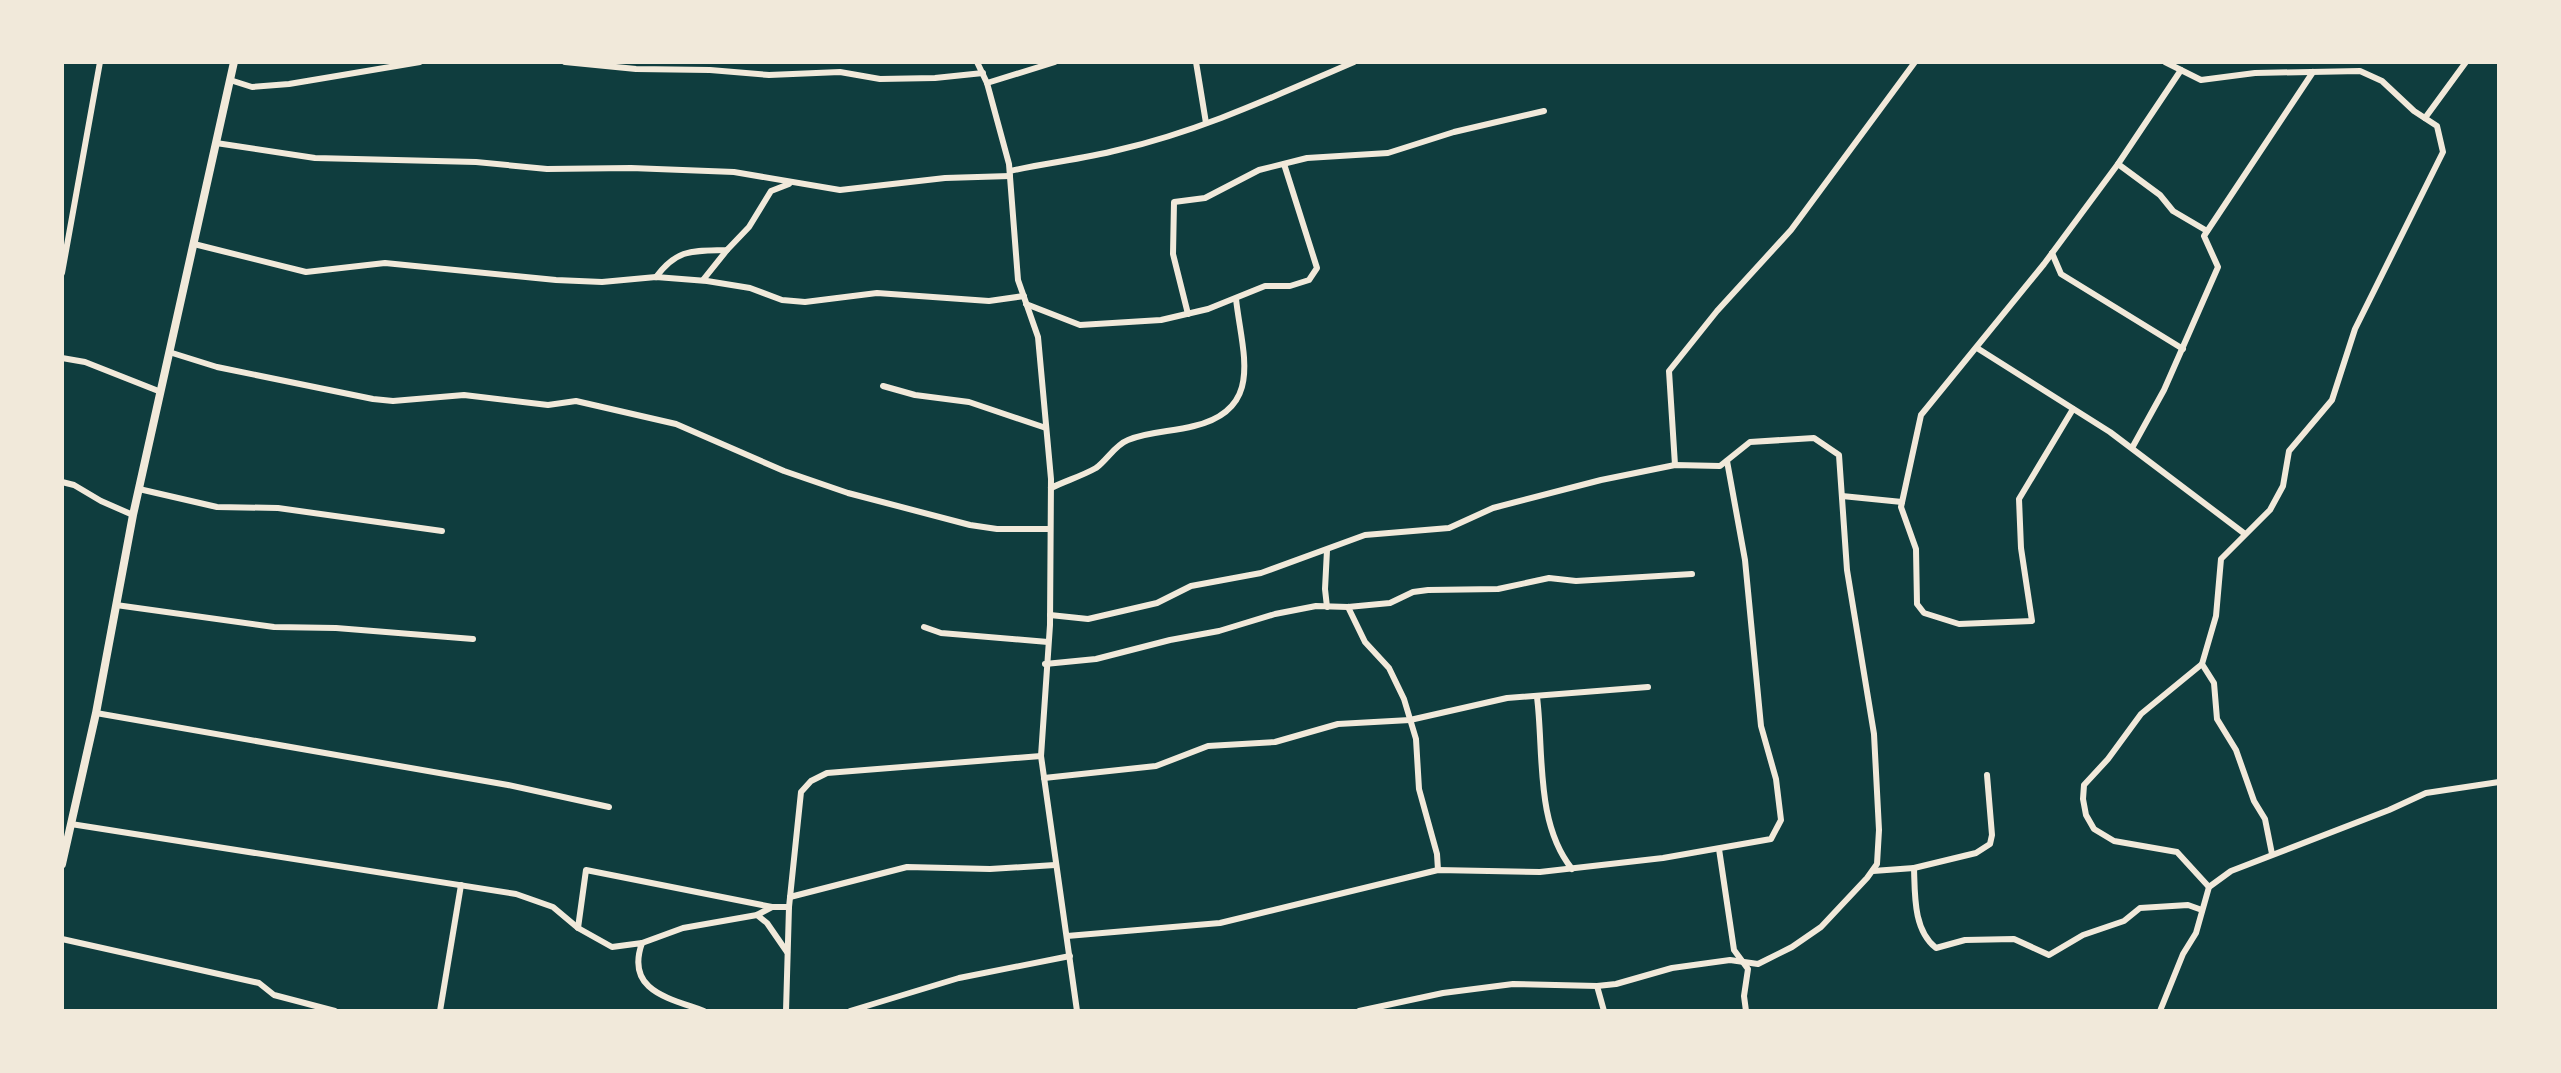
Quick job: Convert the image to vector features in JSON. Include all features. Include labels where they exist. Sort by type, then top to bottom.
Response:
[{"type":"street","points":[[62,273],[100,62]]},
{"type":"street","points":[[62,864],[96,713],[133,515],[234,62]]},
{"type":"street","points":[[230,80],[252,87],[289,84],[420,62]]},
{"type":"street","points":[[565,62],[636,69],[769,75],[840,72],[880,79],[983,73]]},
{"type":"street","points":[[977,62],[987,83],[1010,173],[1018,280],[1038,337],[1051,488],[1050,615],[1041,756],[1077,1011]]},
{"type":"street","points":[[987,83],[1055,62]]},
{"type":"street","points":[[1196,62],[1206,123]]},
{"type":"street","points":[[216,143],[315,158],[476,162],[547,169],[721,171],[840,190],[1010,173],[1118,151],[1249,109],[1354,62]]},
{"type":"street","points":[[1675,465],[1669,371],[1717,311],[1791,230],[1915,62]]},
{"type":"street","points":[[2165,62],[2201,80],[2255,73],[2360,71],[2382,81],[2437,126],[2443,152],[2355,329],[2332,400],[2289,451],[2283,486],[2270,510],[2221,559],[2216,616],[2202,664],[2141,714],[2108,759],[2084,785],[2086,815],[2094,829],[2114,841],[2177,852],[2209,887]]},
{"type":"street","points":[[2425,118],[2466,62]]},
{"type":"street","points":[[2073,409],[2019,499],[2021,548],[2032,621],[1959,624],[1924,613],[1917,604],[1916,549],[1901,507],[1921,415],[2052,253],[2118,164],[2181,70]]},
{"type":"street","points":[[2132,448],[2164,390],[2218,267],[2204,236],[2313,72]]},
{"type":"street","points":[[1188,314],[1173,254],[1174,202],[1205,198],[1259,170],[1327,155],[1388,153],[1454,132],[1544,111]]},
{"type":"street","points":[[194,244],[306,272],[385,263],[556,280],[602,282],[656,277],[703,280],[750,288],[782,300],[805,302],[877,293],[989,301],[1025,300],[1080,325],[1161,320],[1236,299],[1265,286],[1290,286],[1309,280],[1317,268],[1284,164]]},
{"type":"street","points":[[2118,164],[2160,195],[2173,211],[2207,231]]},
{"type":"street","points":[[703,280],[749,227],[771,191],[792,182]]},
{"type":"street","points":[[656,277],[676,256],[689,251],[727,250]]},
{"type":"street","points":[[2052,253],[2061,274],[2183,349]]},
{"type":"street","points":[[1051,488],[1096,467],[1123,442],[1152,432],[1196,426],[1231,408],[1244,390],[1245,361],[1236,299]]},
{"type":"street","points":[[1977,348],[2132,448],[2245,534]]},
{"type":"street","points":[[169,352],[217,367],[373,399],[393,401],[464,395],[548,405],[576,401],[676,424],[784,471],[848,493],[970,525],[997,529],[1050,529]]},
{"type":"street","points":[[62,358],[85,362],[161,392]]},
{"type":"street","points":[[883,386],[915,395],[969,402],[1046,428]]},
{"type":"street","points":[[1050,615],[1088,619],[1157,603],[1191,586],[1261,573],[1365,535],[1449,528],[1493,508],[1601,480],[1675,465],[1720,466],[1750,442],[1814,438],[1839,455],[1847,570],[1874,734],[1879,830],[1877,864],[1873,871],[1821,927],[1792,947],[1758,964],[1741,960],[1672,968],[1616,984],[1597,986],[1513,984],[1443,993],[1359,1011]]},
{"type":"street","points":[[1067,936],[1220,923],[1438,870],[1540,872],[1719,849],[1771,839],[1781,820],[1776,779],[1761,726],[1745,560],[1727,461]]},
{"type":"street","points":[[62,482],[133,515]]},
{"type":"street","points":[[139,489],[217,507],[278,508],[442,531]]},
{"type":"street","points":[[1842,496],[1902,502]]},
{"type":"street","points":[[1327,550],[1327,607]]},
{"type":"street","points":[[1045,664],[1096,659],[1219,631],[1275,614],[1390,603],[1413,592],[1498,589],[1549,578],[1576,581],[1692,574]]},
{"type":"street","points":[[116,605],[274,627],[336,628],[473,639]]},
{"type":"street","points":[[1348,607],[1365,642],[1389,668],[1404,699],[1416,739],[1419,789],[1437,854],[1438,870]]},
{"type":"street","points":[[924,627],[941,633],[1048,642]]},
{"type":"street","points":[[2202,664],[2214,683],[2217,719],[2236,750],[2254,801],[2265,819],[2272,854]]},
{"type":"street","points":[[1044,778],[1156,766],[1208,746],[1275,742],[1338,724],[1410,720],[1507,698],[1648,687]]},
{"type":"street","points":[[1537,697],[1543,779],[1553,836],[1560,854],[1572,869]]},
{"type":"street","points":[[96,713],[508,785],[609,807]]},
{"type":"street","points":[[786,1011],[789,907],[801,792],[811,781],[827,773],[1041,756]]},
{"type":"street","points":[[1873,871],[1914,868],[1976,853],[1990,844],[1987,775]]},
{"type":"street","points":[[2160,1011],[2183,954],[2196,933],[2209,887],[2231,871],[2426,793],[2499,782]]},
{"type":"street","points":[[71,824],[516,894],[553,907],[578,928],[612,947],[642,943],[683,928],[757,915],[772,907]]},
{"type":"street","points":[[1719,849],[1734,950],[1748,969],[1744,996],[1746,1011]]},
{"type":"street","points":[[790,897],[907,867],[931,865],[990,869],[1055,865]]},
{"type":"street","points":[[1914,868],[1917,912],[1927,941],[1936,948],[1965,940],[2014,939],[2049,955],[2083,935],[2124,921],[2140,908],[2188,905],[2202,910]]},
{"type":"street","points":[[578,928],[586,870],[772,907],[789,907]]},
{"type":"street","points":[[440,1011],[461,885]]},
{"type":"street","points":[[757,915],[767,923],[788,953]]},
{"type":"street","points":[[62,939],[259,983],[274,995],[335,1011]]},
{"type":"street","points":[[642,943],[637,967],[643,982],[656,993],[704,1011]]},
{"type":"street","points":[[850,1011],[959,978],[1070,956]]},
{"type":"street","points":[[1597,986],[1604,1011]]}]
